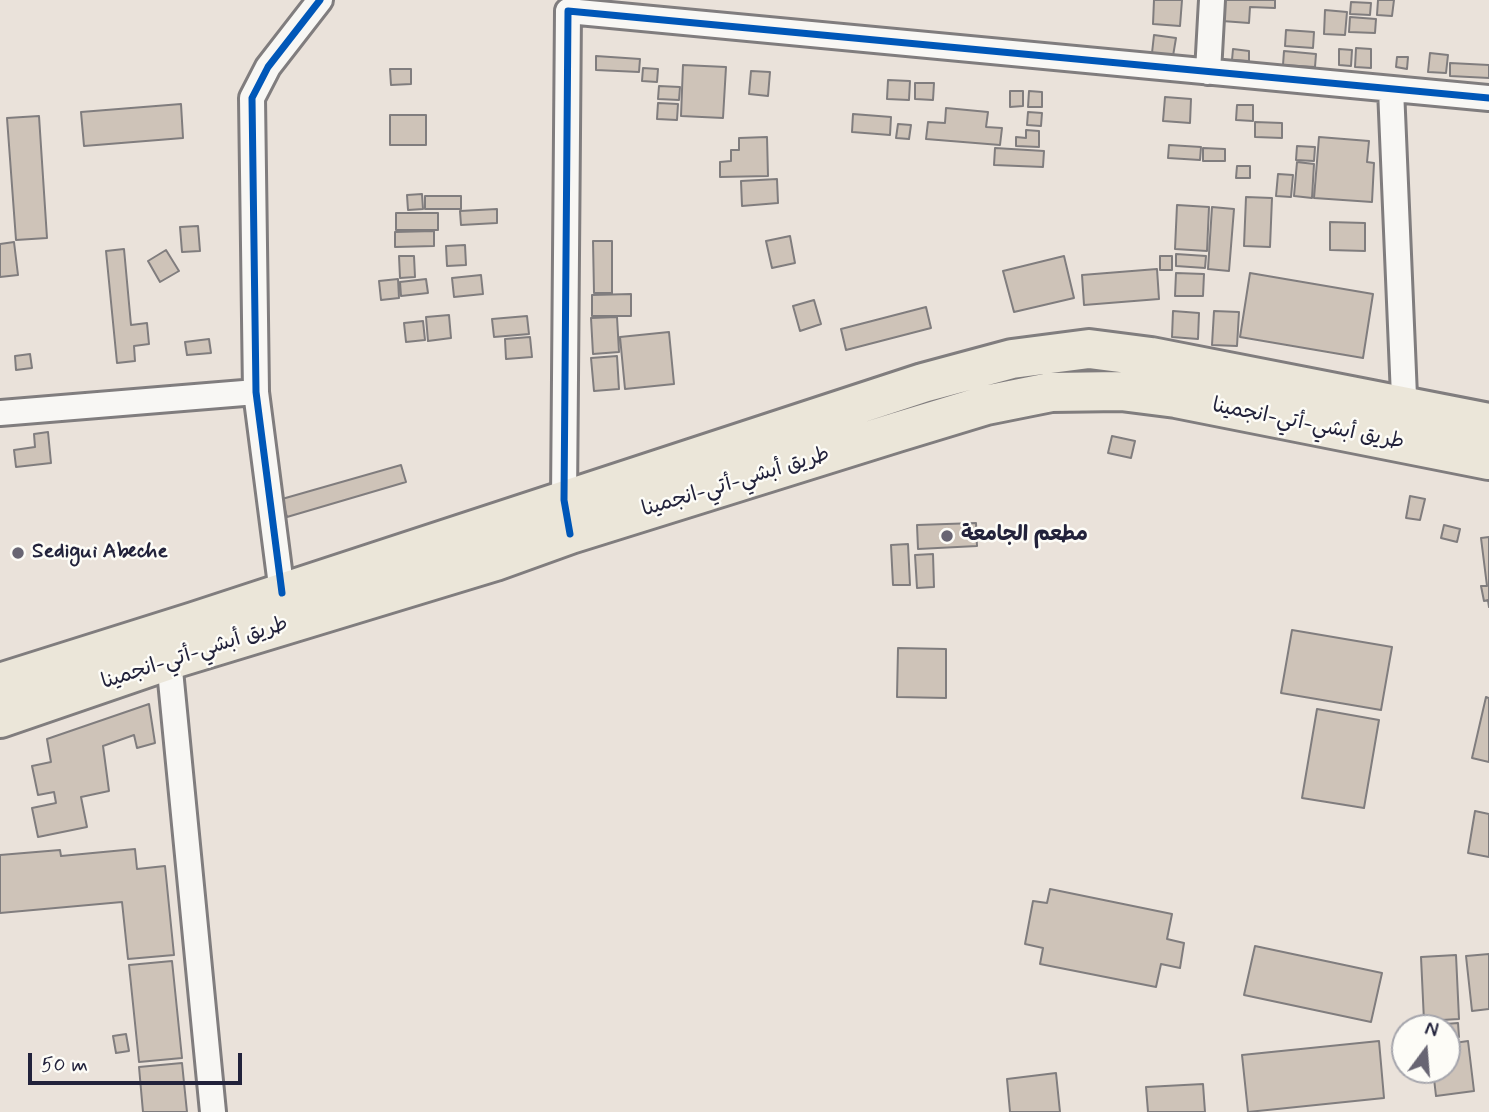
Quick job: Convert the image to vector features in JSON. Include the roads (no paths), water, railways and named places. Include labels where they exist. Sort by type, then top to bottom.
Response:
[{"type":"highway","points":[[0,683],[282,593],[567,517],[923,383],[1044,353],[1089,349],[1151,357],[1489,423]]},
{"type":"highway","name":"طريق أبشي-أتي-انجمينا","points":[[0,718],[169,660],[495,561],[567,517],[986,405],[1051,392],[1121,391],[1176,398],[1489,460]]},
{"type":"street","points":[[282,593],[257,392],[252,98],[268,67],[320,0]]},
{"type":"street","points":[[1208,72],[1212,0]]},
{"type":"street","points":[[567,517],[566,35],[569,6],[1489,98]]},
{"type":"street","points":[[1391,89],[1405,407],[1404,444]]},
{"type":"street","points":[[0,413],[257,392]]},
{"type":"street","points":[[169,660],[213,1112]]},
{"type":"place","name":"مطعم الجامعة","points":[[947,536]]},
{"type":"place","name":"Sedigui Abeche","points":[[18,553]]}]
